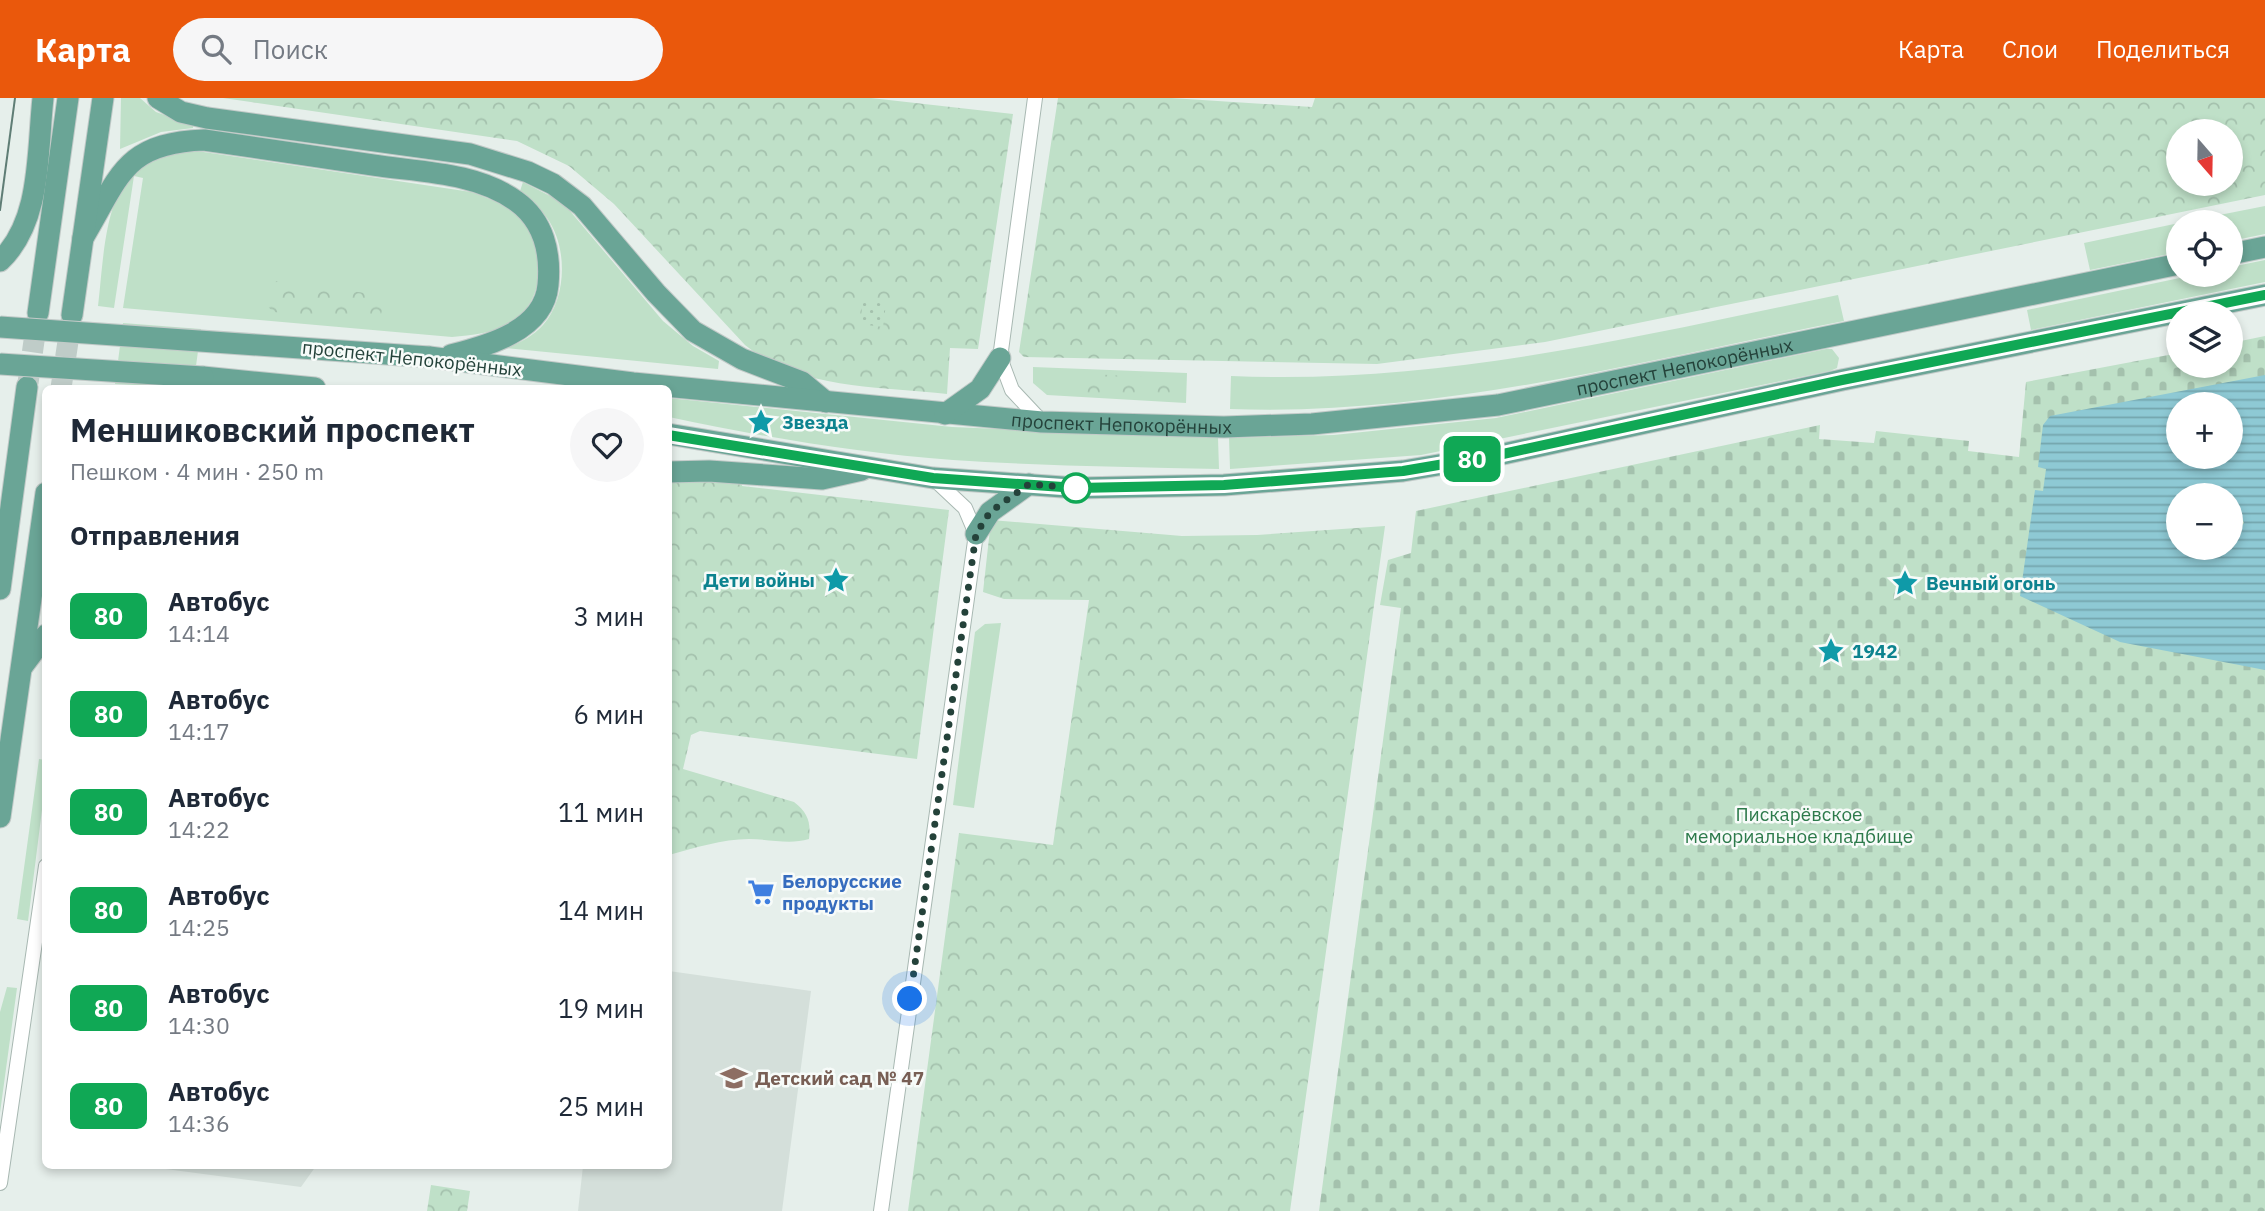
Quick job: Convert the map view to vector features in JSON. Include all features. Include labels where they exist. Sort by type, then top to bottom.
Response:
[{"type":"main road","points":[[38,313],[68,98]]},
{"type":"main road","points":[[72,315],[103,98]]},
{"type":"main road","points":[[158,98],[181,112],[207,118],[470,154],[528,172],[553,184],[582,206],[656,293],[693,331],[742,359],[802,382],[826,402]]},
{"type":"main road","points":[[0,261],[14,246],[27,218],[42,102]]},
{"type":"main road","points":[[83,238],[125,167],[153,147],[176,141],[204,140],[480,184],[516,201],[542,231],[548,250],[547,293],[536,313],[517,330],[491,345],[434,357]]},
{"type":"main road","points":[[2243,252],[2265,247]]},
{"type":"main road","name":"проспект Непокорённых","points":[[672,387],[1042,422],[1224,427],[1312,424],[1497,405],[2166,267]]},
{"type":"main road","points":[[672,436],[933,478],[1077,488],[1158,487],[1403,471],[1503,454],[1842,380],[2265,295]]},
{"type":"main road","name":"проспект Непокорённых","points":[[0,327],[434,357],[653,385]]},
{"type":"main road","points":[[945,414],[980,389],[1000,358]]},
{"type":"main road","points":[[0,364],[277,385]]},
{"type":"main road","points":[[0,589],[27,387]]},
{"type":"main road","points":[[672,472],[709,471],[822,479],[874,467]]},
{"type":"main road","points":[[976,534],[990,512],[1029,484]]},
{"type":"main road","points":[[0,817],[42,520]]},
{"type":"main road","points":[[19,672],[42,640]]},
{"type":"street","points":[[1035,98],[1000,358],[1012,390],[1042,422]]},
{"type":"street","points":[[881,1211],[976,534],[965,508],[933,478]]},
{"type":"street","points":[[0,1183],[42,894]]},
{"type":"shaded area","name":"Детский сад № 47","points":[[672,971],[811,991],[782,1211],[578,1211],[583,1169],[672,1169]]},
{"type":"shaded area","points":[[166,1169],[314,1169],[301,1187]]},
{"type":"green space","points":[[121,98],[140,98],[156,112],[193,125],[193,128],[161,132],[120,149]]},
{"type":"green space","points":[[223,98],[871,98],[1013,114],[978,349],[950,348],[947,394],[868,387],[790,371],[745,345],[614,204],[569,166],[517,141]]},
{"type":"green space","points":[[1058,98],[1171,98],[1312,107],[1315,98],[2265,98],[2265,195],[2192,210],[2166,210],[2166,215],[1545,342],[1377,364],[1024,357],[1019,352]]},
{"type":"green space","points":[[190,150],[471,192],[492,200],[522,221],[530,232],[539,259],[537,287],[523,313],[508,324],[481,334],[452,337],[123,308],[143,178],[134,176],[114,308],[98,306],[110,220],[116,199],[126,180],[139,165],[157,155]]},
{"type":"green space","points":[[523,182],[552,197],[570,211],[663,321],[693,346],[719,361],[718,369],[506,348],[526,339],[543,325],[557,301],[562,272],[559,243],[554,230],[541,210],[520,191]]},
{"type":"green space","points":[[2265,206],[2265,234],[2243,239],[2243,210]]},
{"type":"green space","points":[[2166,226],[2166,255],[2090,270],[2084,243]]},
{"type":"green space","points":[[2265,260],[2265,282],[2243,287],[2243,265]]},
{"type":"green space","points":[[277,281],[373,294],[383,304],[381,315],[374,320],[366,320],[273,312],[262,300],[265,287]]},
{"type":"green space","points":[[2166,281],[2166,287],[2241,287],[2031,330],[2027,310]]},
{"type":"green space","points":[[1838,295],[1844,321],[1539,383],[1383,404],[1306,409],[1230,409],[1231,376],[1309,377],[1386,373],[1536,355]]},
{"type":"green space","points":[[863,301],[886,304],[883,327],[860,324]]},
{"type":"green space","points":[[123,323],[201,329],[193,385],[115,384]]},
{"type":"green space","name":"Пискарёвское мемориальное кладбище","points":[[2265,336],[2265,1211],[1319,1211],[1401,608],[1380,605],[1388,560],[1411,553],[1416,511],[1820,425],[1819,439],[1874,443],[1876,431],[1969,441],[1968,451],[2019,457],[2026,382],[2166,355],[2166,378],[2243,378],[2243,341]]},
{"type":"green space","points":[[1832,349],[1839,358],[1837,368],[1830,371],[1421,455],[1230,469],[1229,438],[1334,435],[1496,418]]},
{"type":"green space","points":[[1033,367],[1187,373],[1186,403],[1047,395],[1033,383]]},
{"type":"green space","points":[[1092,374],[1177,379],[1181,382],[1183,395],[1175,401],[1089,395],[1081,388],[1082,381]]},
{"type":"green space","points":[[672,398],[952,427],[1218,438],[1219,469],[986,462],[845,449],[672,418]]},
{"type":"green space","points":[[743,478],[742,486],[949,510],[917,759],[700,731],[691,735],[683,769],[794,802],[807,818],[809,839],[794,842],[749,839],[729,841],[672,854],[672,481]]},
{"type":"green space","points":[[991,520],[1182,536],[1257,535],[1385,526],[1290,1211],[908,1211],[959,833],[1053,845],[1089,600],[1004,599],[983,592]]},
{"type":"green space","points":[[1001,623],[974,808],[953,805],[975,632],[985,624]]},
{"type":"green space","points":[[39,759],[42,760],[42,810],[28,921],[17,919]]},
{"type":"green space","points":[[7,987],[17,988],[0,1113],[0,1012]]},
{"type":"green space","points":[[431,1185],[470,1191],[467,1211],[427,1211]]},
{"type":"water","points":[[2265,375],[2265,670],[2120,642],[2020,596],[2035,490],[2043,491],[2046,469],[2038,467],[2043,425],[2050,416],[2166,394],[2166,469],[2243,469],[2243,392],[2176,392]]},
{"type":"tunnel","points":[[28,383],[38,313]]},
{"type":"tunnel","points":[[61,385],[72,315]]},
{"type":"tram line","points":[[0,210],[15,98]]},
{"type":"bus line","name":"80","points":[[672,436],[933,478],[1077,488],[1224,485],[1403,471],[1503,454],[1842,380],[2265,295]]},
{"type":"place","name":"Звезда","points":[[761,422]]},
{"type":"place","name":"Дети войны","points":[[836,580]]},
{"type":"place","name":"Вечный огонь","points":[[1905,583]]},
{"type":"place","name":"1942","points":[[1831,651]]},
{"type":"place","name":"Белорусские продукты","points":[[761,892]]},
{"type":"place","name":"Детский сад № 47","points":[[734,1078]]},
{"type":"route","points":[[910,999],[976,534],[990,512],[1029,484],[1076,488]]}]
